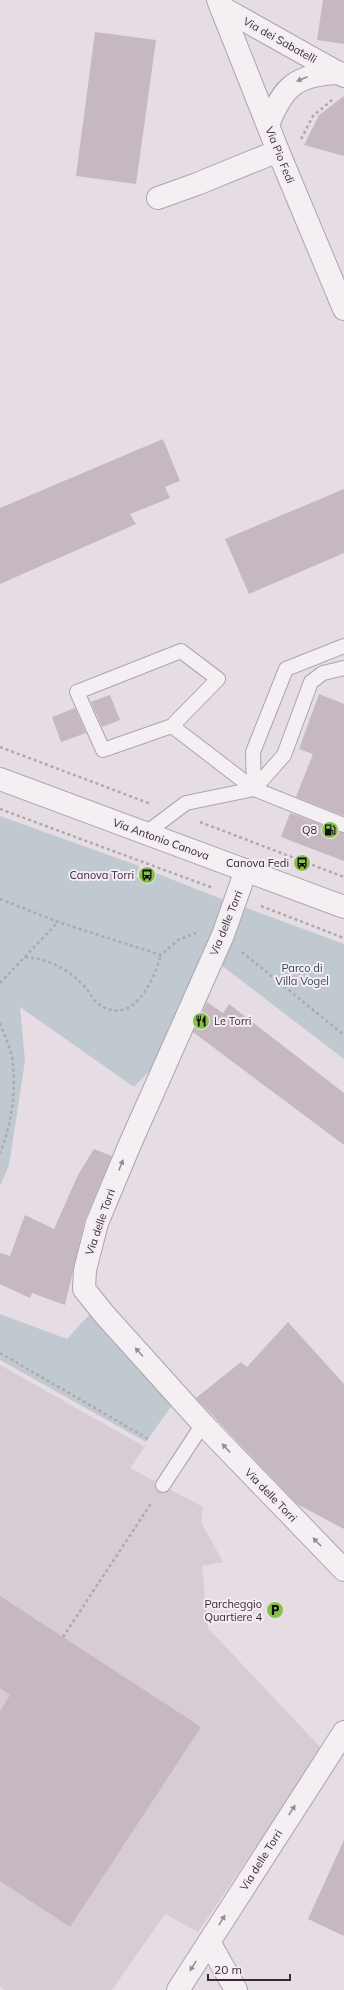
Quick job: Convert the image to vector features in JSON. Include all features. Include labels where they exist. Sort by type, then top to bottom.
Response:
[{"type":"street","name":"Via dei Sabatelli","points":[[219,4],[342,75]]},
{"type":"street","name":"Via Pio Fedi","points":[[219,4],[344,309]]},
{"type":"street","name":"Via dei Sabatelli","points":[[268,125],[280,98],[293,83],[321,73],[342,75]]},
{"type":"street","points":[[158,198],[278,151]]},
{"type":"street","name":"Via Antonio Canova","points":[[0,779],[344,907]]},
{"type":"street","name":"Via delle Torri","points":[[246,870],[223,935],[130,1144],[98,1223],[83,1278],[86,1293],[203,1424],[344,1570]]},
{"type":"street","name":"Via delle Torri","points":[[178,1990],[344,1732]]},
{"type":"street","points":[[209,1942],[236,1990]]},
{"type":"lane","points":[[254,789],[253,752],[286,669],[344,646]]},
{"type":"lane","points":[[181,651],[218,679],[172,726],[103,750],[77,692],[181,651]]},
{"type":"lane","points":[[146,833],[186,803],[254,789],[284,755],[311,682],[323,673],[344,668]]},
{"type":"lane","points":[[172,726],[254,789],[344,825]]},
{"type":"lane","points":[[163,1485],[203,1424]]},
{"type":"path","points":[[300,141],[313,116],[337,98]]},
{"type":"path","points":[[0,809],[344,938]]},
{"type":"path","points":[[0,899],[58,922],[161,955]]},
{"type":"path","points":[[0,983],[58,922]]},
{"type":"path","points":[[25,958],[44,959],[54,963],[77,979],[99,1004],[106,1008],[118,1009],[137,1002],[145,994],[154,976],[161,955],[178,940],[190,935],[202,933],[223,935],[272,978],[344,1035]]},
{"type":"path","points":[[0,1023],[9,1045],[13,1064],[13,1101],[6,1139],[0,1153]]},
{"type":"path","points":[[0,1353],[150,1440]]},
{"type":"path","points":[[63,1637],[163,1485]]},
{"type":"shaded area","points":[[0,1365],[145,1447],[130,1468],[203,1507],[201,1522],[223,1562],[202,1566],[208,1628],[322,1749],[198,1932],[165,1914],[112,1990],[5,1990],[0,1986]]},
{"type":"green space","points":[[0,816],[139,866],[136,877],[153,883],[156,873],[224,900],[212,933],[153,1067],[134,1087],[20,1007],[25,1061],[9,1165],[0,1186]]},
{"type":"green space","name":"Parco di Villa Vogel","points":[[244,907],[344,944],[344,1059],[221,965]]},
{"type":"green space","points":[[0,1314],[67,1339],[90,1314],[172,1405],[146,1442],[0,1360]]},
{"type":"building","points":[[323,0],[344,0],[344,44],[317,40]]},
{"type":"building","points":[[95,32],[156,40],[136,184],[76,176]]},
{"type":"building","points":[[344,96],[344,156],[304,145],[319,115]]},
{"type":"building","points":[[163,439],[180,481],[165,487],[170,498],[130,514],[136,524],[0,584],[0,508]]},
{"type":"building","points":[[344,489],[344,553],[249,594],[225,539]]},
{"type":"building","points":[[319,694],[344,704],[344,816],[296,797],[313,754],[299,749]]},
{"type":"building","points":[[110,695],[120,720],[102,727],[91,702]]},
{"type":"building","points":[[75,708],[86,733],[61,742],[52,717]]},
{"type":"building","points":[[290,813],[344,833],[344,861],[281,837]]},
{"type":"building","points":[[207,1002],[223,1013],[229,1004],[344,1093],[344,1145],[193,1032]]},
{"type":"building","points":[[94,1149],[112,1156],[85,1220],[65,1305],[32,1293],[30,1298],[0,1284],[0,1253],[10,1256],[25,1215],[54,1229],[78,1175]]},
{"type":"building","points":[[288,1322],[344,1384],[344,1529],[297,1504],[196,1398],[241,1362],[247,1367]]},
{"type":"building","points":[[0,1596],[201,1727],[70,1927],[0,1881],[0,1711],[10,1695],[0,1688]]},
{"type":"building","points":[[344,1840],[344,1936],[308,1919]]},
{"type":"place","name":"Q8","points":[[330,830]]},
{"type":"place","name":"Canova Fedi","points":[[302,863]]},
{"type":"place","name":"Canova Torri","points":[[147,875]]},
{"type":"place","name":"Le Torri","points":[[201,1021]]},
{"type":"place","name":"Parcheggio Quartiere 4","points":[[275,1610]]}]
